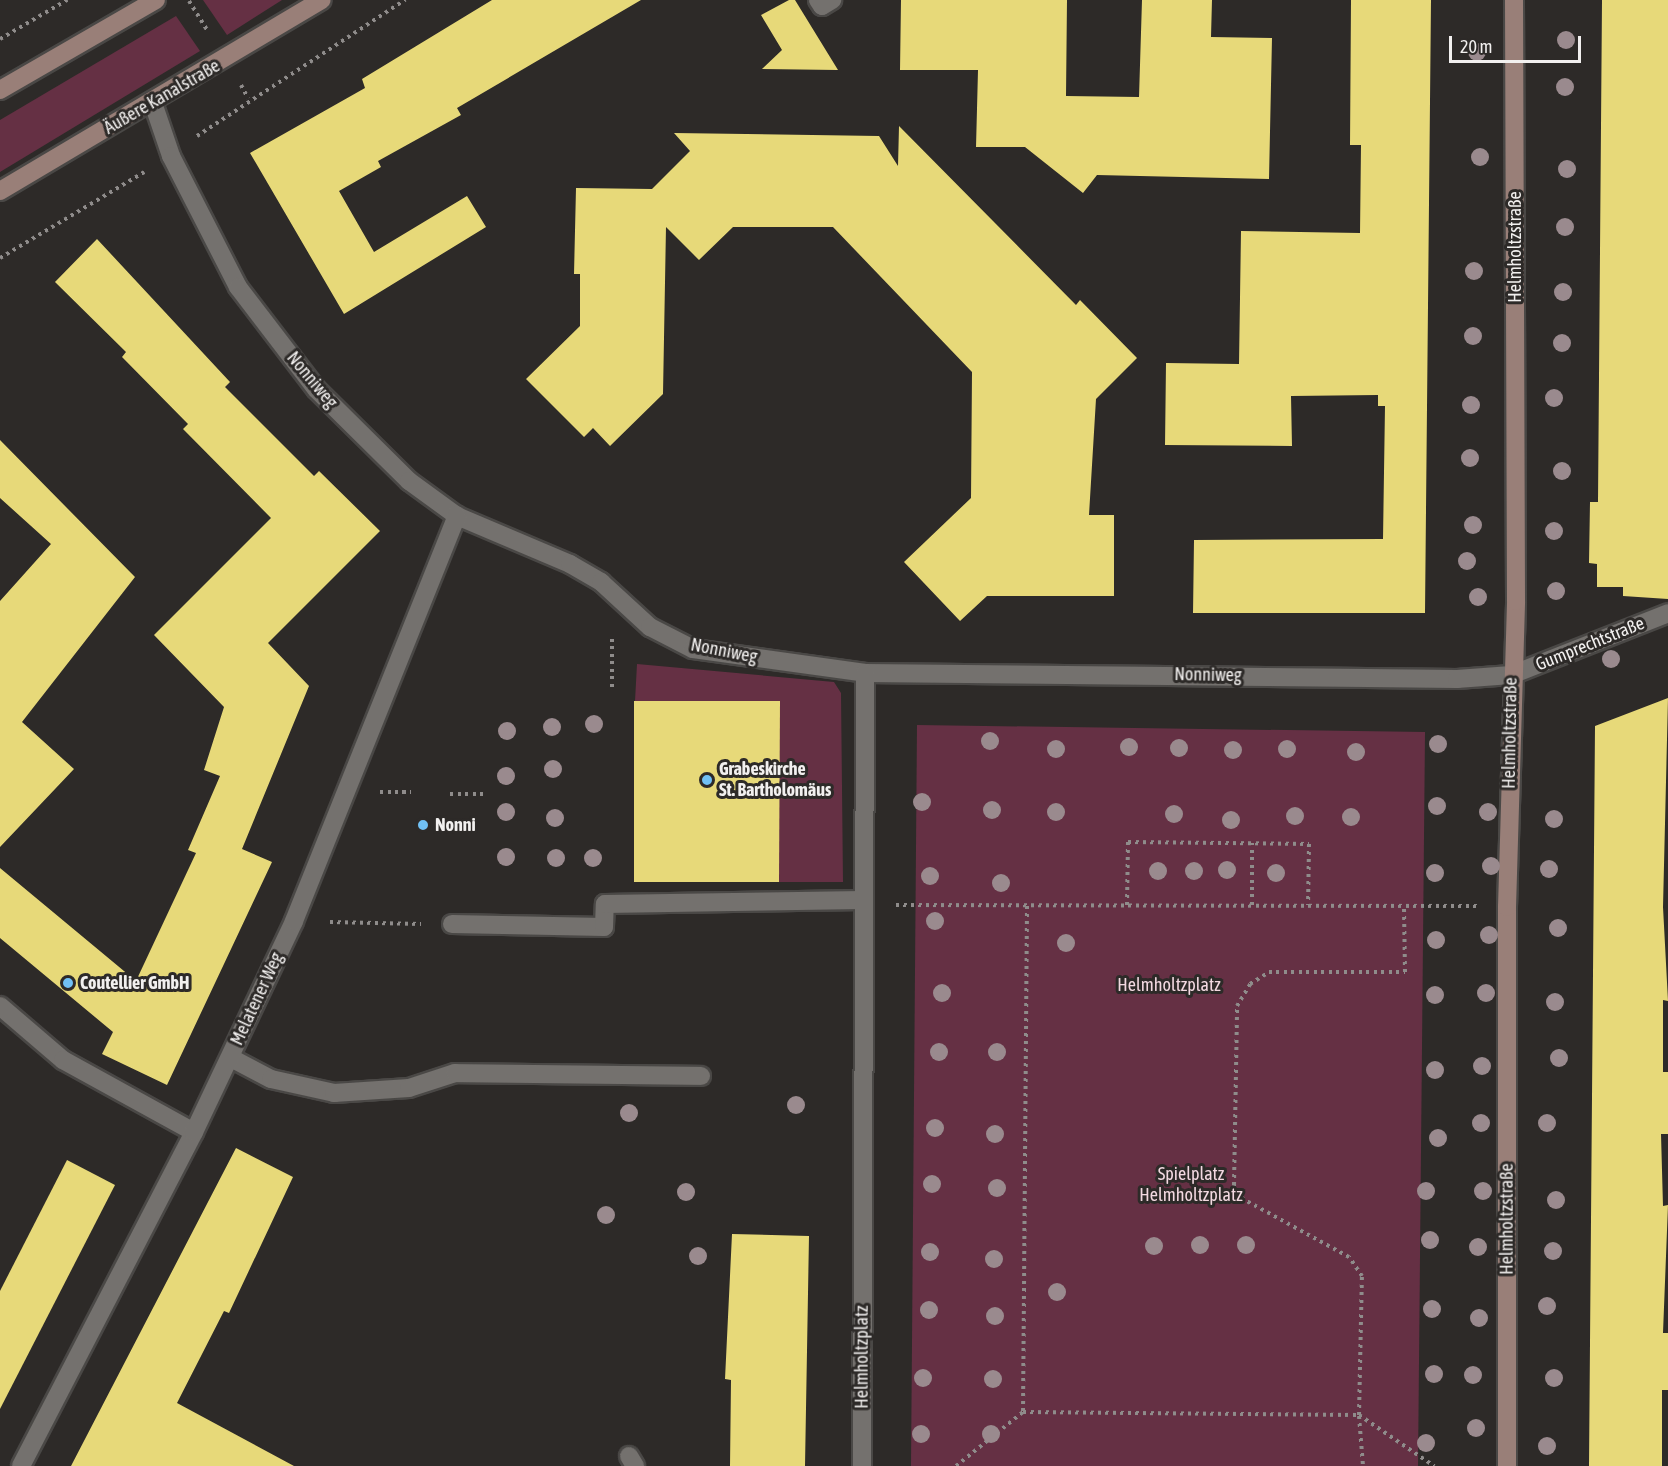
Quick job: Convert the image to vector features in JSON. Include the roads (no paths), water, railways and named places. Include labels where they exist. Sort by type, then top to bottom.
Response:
[{"type":"street","points":[[0,90],[156,0]]},
{"type":"street","name":"Äußere Kanalstraße","points":[[0,191],[153,103],[322,0]]},
{"type":"street","points":[[818,0],[822,6],[832,0]]},
{"type":"street","name":"Helmholtzstraße","points":[[1507,1466],[1507,907],[1511,675],[1516,602],[1514,0]]},
{"type":"street","name":"Nonniweg","points":[[153,103],[171,156],[238,286],[316,389],[409,481],[457,516],[570,564],[601,582],[650,627],[693,649],[865,673],[1457,680],[1511,675]]},
{"type":"street","name":"Melatener Weg","points":[[21,1466],[194,1132],[294,921],[457,516]]},
{"type":"street","name":"Gumprechtstraße","points":[[1511,675],[1668,613]]},
{"type":"street","name":"Helmholtzplatz","points":[[862,1466],[862,902],[865,673]]},
{"type":"street","points":[[452,924],[604,927],[605,904],[862,902]]},
{"type":"street","points":[[0,1006],[63,1060],[194,1132]]},
{"type":"street","points":[[231,1058],[272,1079],[334,1093],[409,1088],[455,1073],[701,1076]]},
{"type":"place","name":"Grabeskirche St. Bartholomäus","points":[[707,780]]},
{"type":"place","name":"Nonni","points":[[423,825]]},
{"type":"place","name":"Coutellier GmbH","points":[[68,983]]},
{"type":"park label","name":"Spielplatz Helmholtzplatz","points":[[1191,1185]]}]
